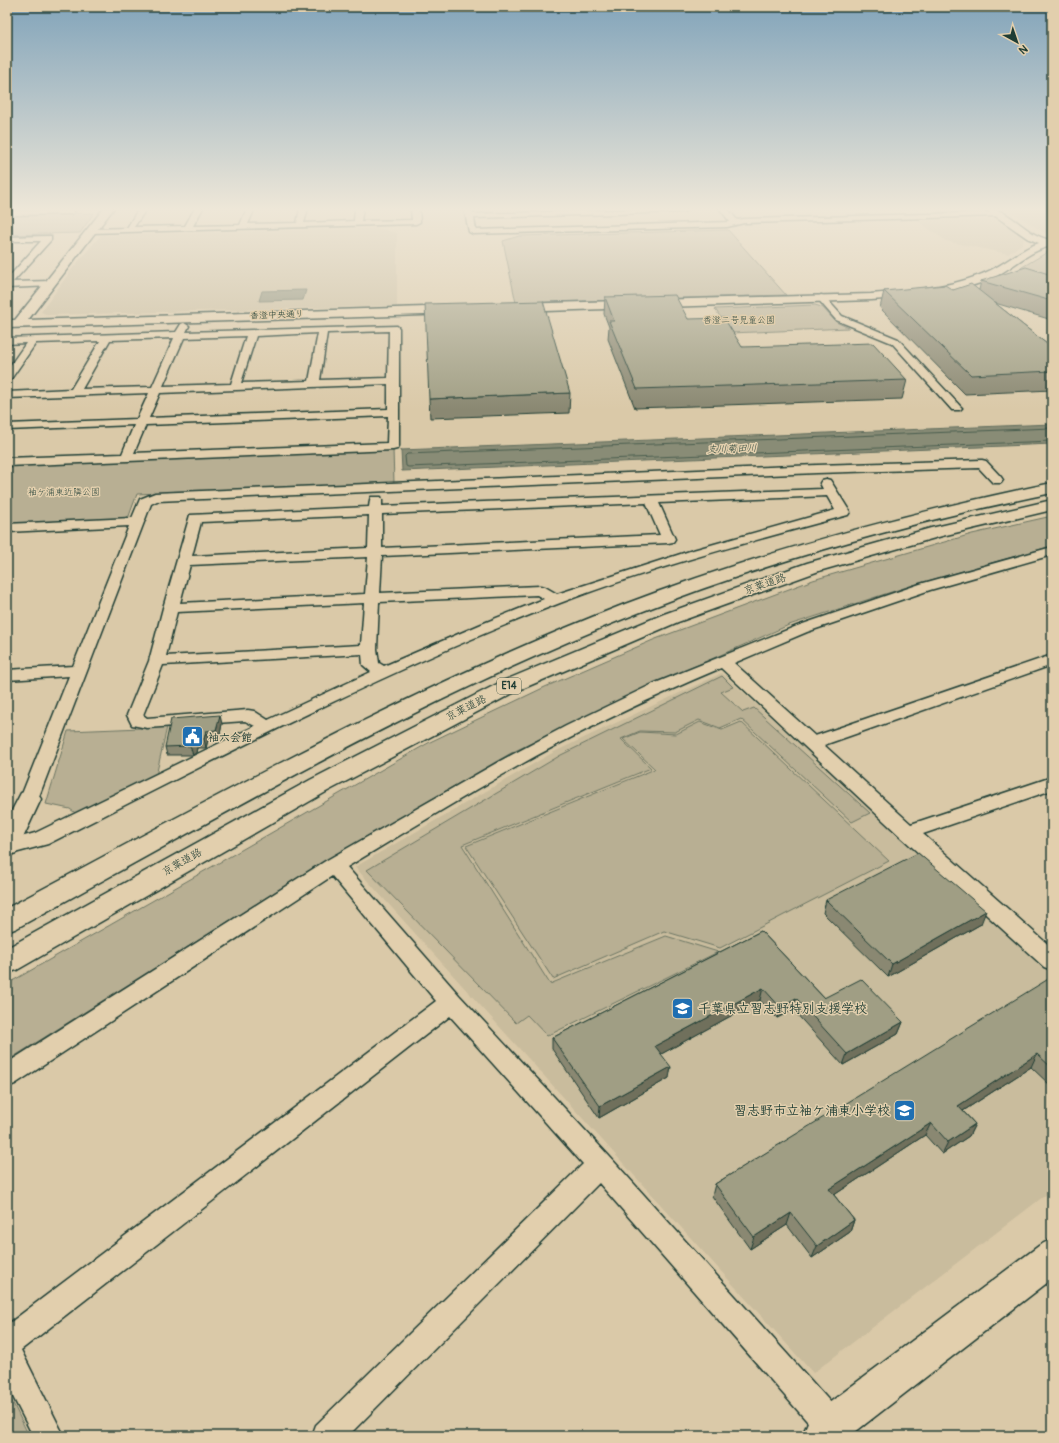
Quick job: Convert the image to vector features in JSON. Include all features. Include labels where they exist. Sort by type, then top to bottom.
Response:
[{"type":"main road","points":[[13,324],[57,275]]},
{"type":"main road","points":[[505,308],[871,297],[913,293],[960,284],[986,275]]},
{"type":"main road","name":"香澄中央通り","points":[[13,324],[468,309]]},
{"type":"main road","name":"京葉道路","points":[[7,921],[352,736],[452,687],[630,609],[766,561],[845,537],[971,505],[1052,488]]},
{"type":"main road","name":"京葉道路","points":[[7,962],[318,786],[410,737],[517,683],[671,618],[813,567],[937,532],[1052,506]]},
{"type":"main road","points":[[7,847],[29,799]]},
{"type":"main road","points":[[831,1433],[1052,1257]]},
{"type":"street","points":[[7,285],[15,275]]},
{"type":"street","points":[[7,285],[50,284]]},
{"type":"street","points":[[821,298],[839,318],[895,341],[956,408]]},
{"type":"street","points":[[126,458],[188,318]]},
{"type":"street","points":[[7,341],[394,328],[392,381],[393,446],[7,462]]},
{"type":"street","points":[[314,384],[323,330]]},
{"type":"street","points":[[235,386],[252,333]]},
{"type":"street","points":[[75,392],[107,337]]},
{"type":"street","points":[[7,376],[34,340]]},
{"type":"street","points":[[7,395],[392,381]]},
{"type":"street","points":[[7,427],[392,412]]},
{"type":"street","points":[[29,799],[145,502],[155,497],[817,469],[982,464],[997,480]]},
{"type":"street","points":[[7,847],[41,839],[381,672],[555,600],[678,558],[843,512],[817,469]]},
{"type":"street","points":[[377,488],[369,649],[371,665],[381,672]]},
{"type":"street","points":[[268,727],[248,715],[147,723],[138,721],[135,715],[157,661],[170,608],[196,518],[831,492]]},
{"type":"street","points":[[184,561],[668,539],[651,499]]},
{"type":"street","points":[[7,528],[137,522]]},
{"type":"street","points":[[7,1076],[334,865],[506,764],[659,688],[802,628],[925,588],[1052,551]]},
{"type":"street","points":[[170,608],[540,590],[555,600]]},
{"type":"street","points":[[157,661],[369,649]]},
{"type":"street","points":[[812,743],[1052,660]]},
{"type":"street","points":[[723,662],[908,832],[1048,951]]},
{"type":"street","points":[[7,675],[79,671]]},
{"type":"street","points":[[908,832],[1052,783]]},
{"type":"street","points":[[334,865],[451,1002],[600,1165],[831,1433]]},
{"type":"street","points":[[7,1343],[451,1002]]},
{"type":"street","points":[[327,1436],[600,1165]]},
{"type":"street","points":[[7,1354],[49,1436]]},
{"type":"shaded area","points":[[67,275],[397,275],[397,306],[48,315],[41,312]]},
{"type":"shaded area","points":[[722,673],[1052,974],[1052,1190],[813,1373],[355,867],[554,752]]},
{"type":"green space","points":[[510,275],[768,275],[786,295],[516,303]]},
{"type":"green space","points":[[1022,275],[1052,275],[1052,282]]},
{"type":"green space","name":"香澄二号児童公園","points":[[815,305],[822,307],[836,322],[849,328],[731,333],[715,309]]},
{"type":"green space","name":"袖ケ浦東近隣公園","points":[[393,449],[394,483],[137,494],[129,516],[121,519],[7,524],[7,465]]},
{"type":"green space","points":[[1052,516],[1052,546],[910,586],[789,625],[643,689],[513,752],[321,863],[7,1061],[7,984],[430,742],[545,687],[653,640],[813,580],[972,534]]},
{"type":"green space","points":[[722,676],[733,687],[721,692],[743,712],[754,708],[870,813],[852,822],[741,719],[720,728],[699,720],[675,732],[640,731],[621,739],[651,768],[462,845],[550,984],[666,936],[718,952],[547,1036],[527,1015],[516,1023],[367,870],[561,755]]},
{"type":"green space","points":[[700,722],[722,730],[741,722],[889,861],[720,948],[664,931],[553,979],[466,846],[655,769],[623,739],[640,732],[676,734]]},
{"type":"green space","points":[[167,727],[156,776],[78,815],[70,809],[46,804],[68,731]]},
{"type":"green space","points":[[7,1391],[29,1436],[7,1436]]},
{"type":"water","points":[[306,290],[303,300],[259,301],[262,291]]},
{"type":"water","name":"支川菊田川","points":[[1052,424],[1052,444],[402,471],[401,450]]},
{"type":"building","points":[[999,275],[1052,275],[1052,301],[981,281]]},
{"type":"building","points":[[971,284],[1052,348],[1052,371],[971,375],[884,291],[945,285],[953,290]]},
{"type":"building","points":[[675,295],[688,319],[724,318],[742,347],[873,343],[907,380],[637,389],[609,321],[614,321],[605,297]]},
{"type":"building","points":[[543,301],[570,393],[429,399],[425,304]]},
{"type":"building","points":[[220,715],[216,730],[206,731],[204,739],[195,739],[194,744],[190,746],[165,747],[171,719]]},
{"type":"building","points":[[918,853],[986,911],[892,964],[826,900]]},
{"type":"building","points":[[761,931],[824,998],[861,979],[903,1022],[847,1054],[796,998],[780,1007],[763,988],[655,1046],[671,1067],[600,1106],[552,1038]]},
{"type":"building","points":[[1050,978],[1052,980],[1052,1068],[1037,1054],[958,1106],[975,1124],[948,1142],[931,1123],[829,1189],[854,1220],[817,1246],[791,1213],[754,1237],[715,1184]]},
{"type":"place","name":"袖六会館","points":[[192,737]]},
{"type":"place","name":"千葉県立習志野特別支援学校","points":[[683,1009]]},
{"type":"place","name":"習志野市立袖ケ浦東小学校","points":[[905,1111]]}]
